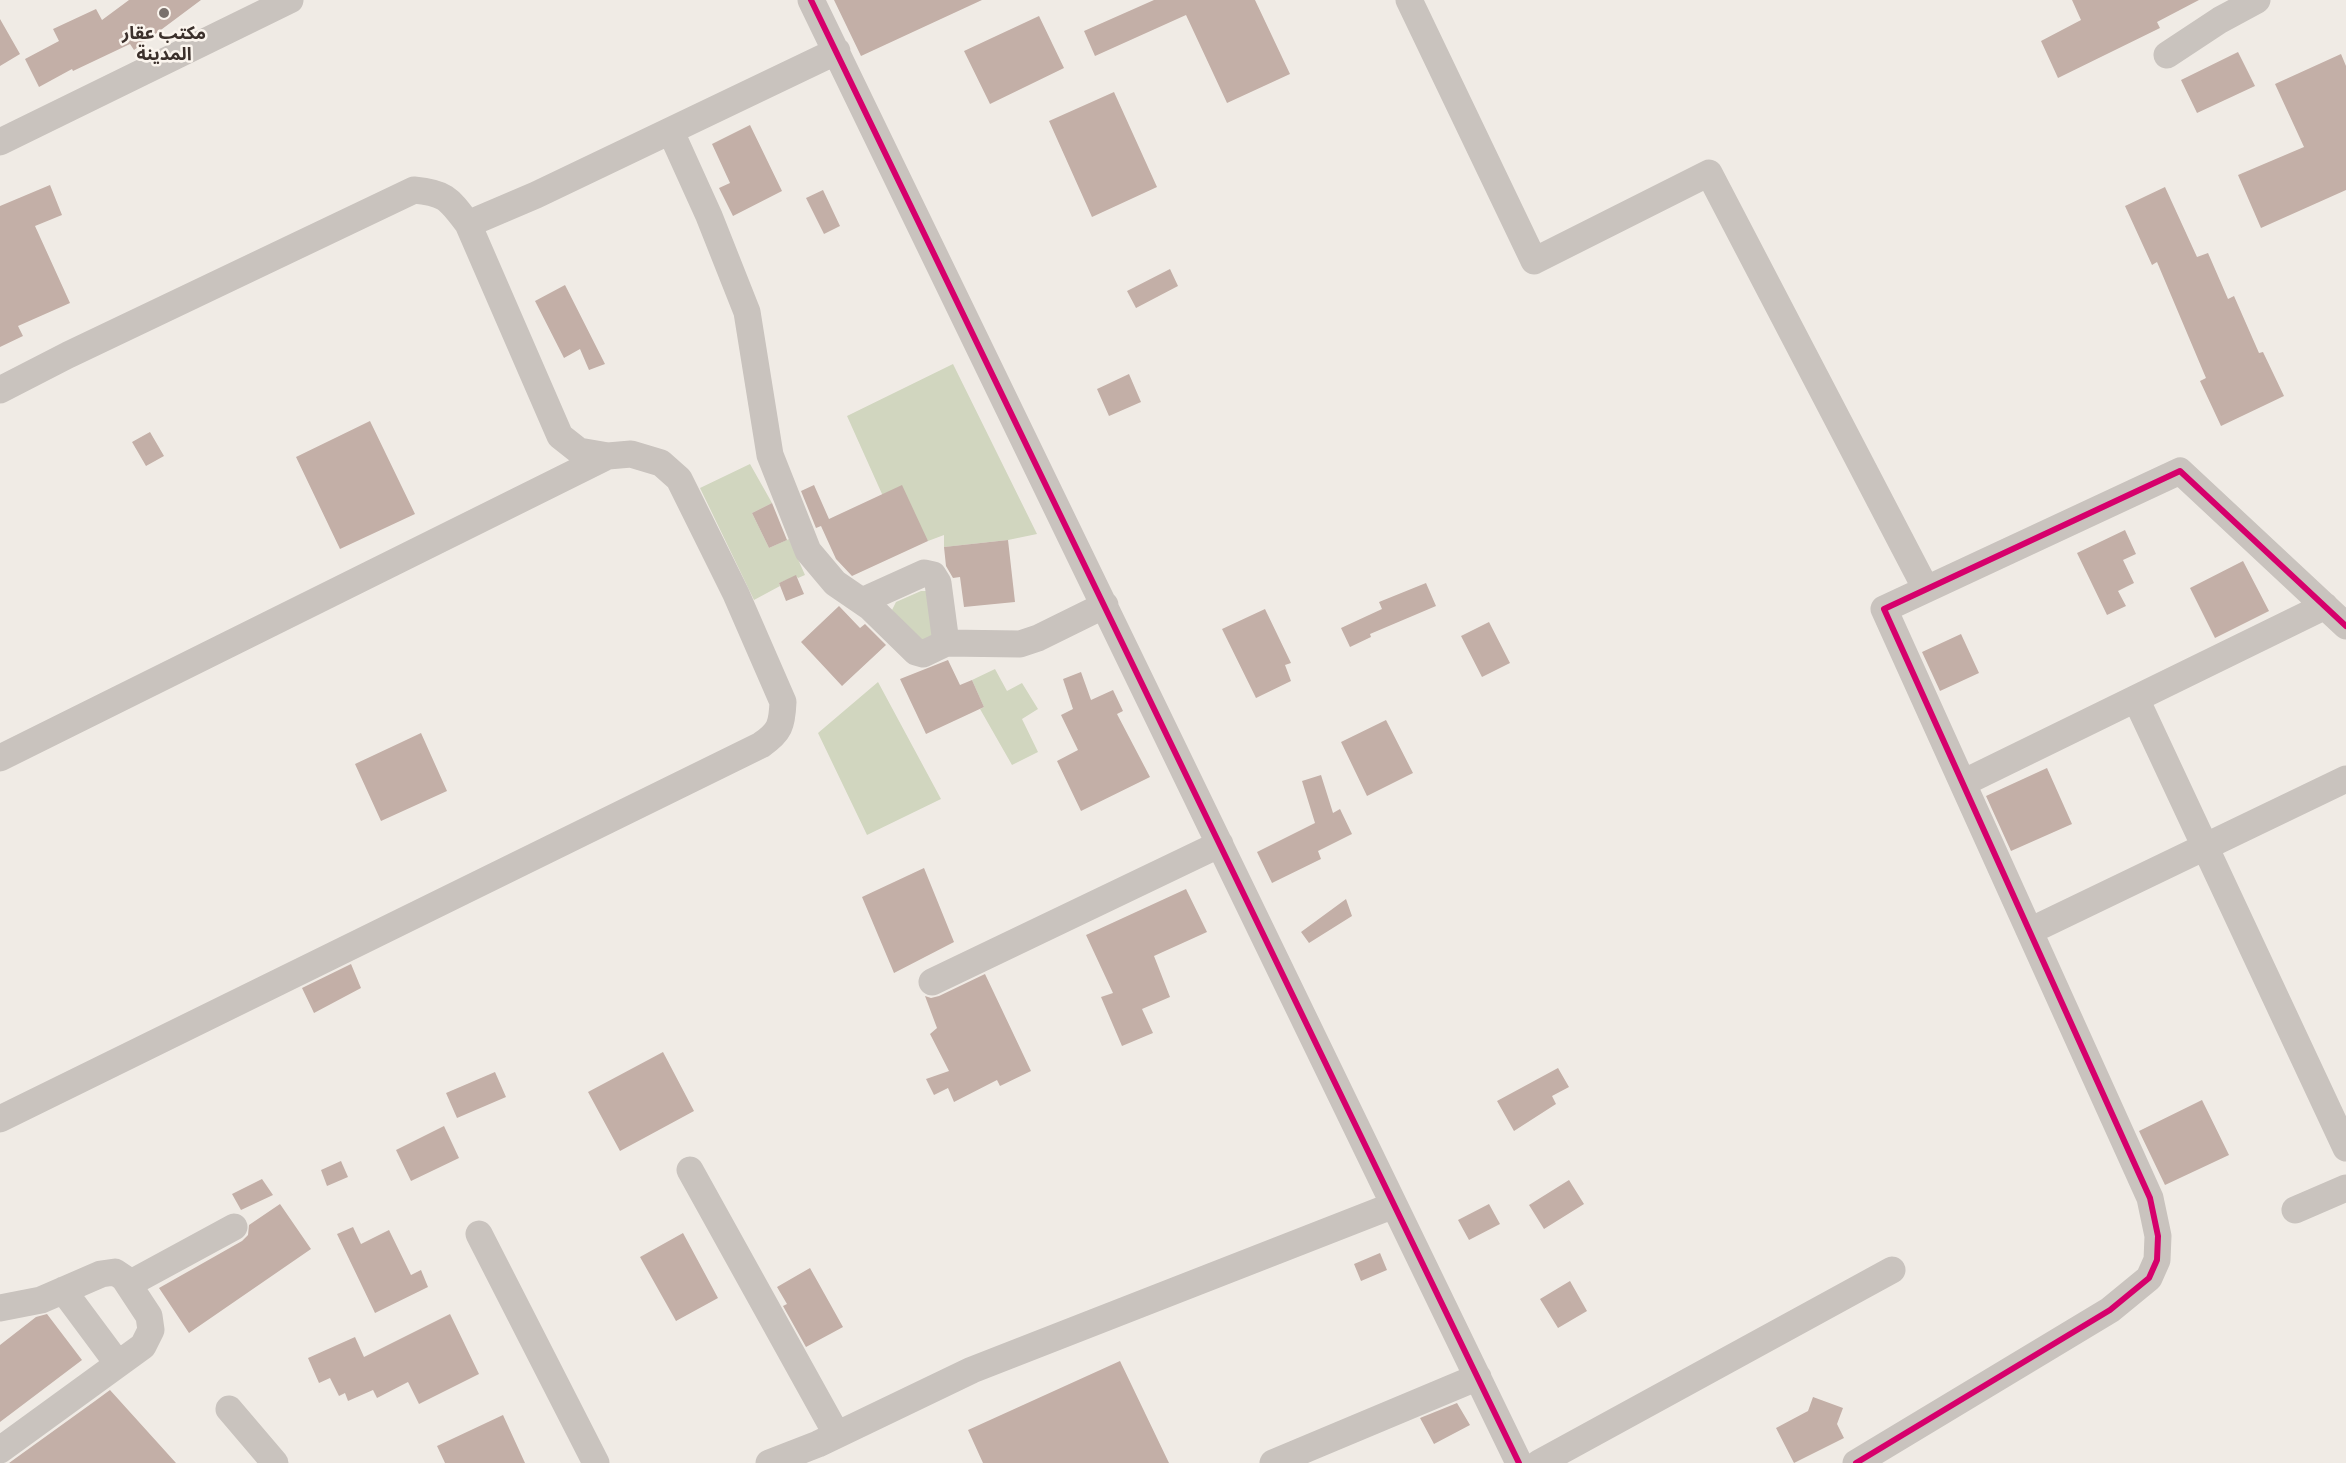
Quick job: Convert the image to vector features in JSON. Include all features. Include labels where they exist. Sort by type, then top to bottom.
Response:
[{"type":"street","points":[[811,0],[1520,1463]]},
{"type":"street","points":[[1409,0],[1533,261],[1709,173],[1926,589]]},
{"type":"street","points":[[2167,55],[2220,20],[2257,0]]},
{"type":"street","points":[[0,142],[271,4]]},
{"type":"street","points":[[468,224],[536,195],[837,51]]},
{"type":"street","points":[[670,132],[709,216],[747,312],[770,454],[808,551],[835,583],[862,601],[916,651],[923,654],[946,643],[1020,644],[1038,638],[1105,605]]},
{"type":"street","points":[[0,390],[68,355],[414,190],[437,192],[455,206],[468,224],[560,436],[579,451],[608,456],[631,454],[662,464],[679,479],[736,594],[783,702],[782,722],[775,735],[761,745],[0,1119]]},
{"type":"street","points":[[0,759],[608,456]]},
{"type":"street","points":[[1856,1463],[2110,1310],[2149,1278],[2157,1260],[2158,1236],[2150,1198],[1884,609],[2180,471],[2346,626]]},
{"type":"street","points":[[862,601],[924,573],[933,575],[938,583],[946,643]]},
{"type":"street","points":[[1963,783],[2325,606]]},
{"type":"street","points":[[2136,699],[2346,1148]]},
{"type":"street","points":[[2030,931],[2346,779]]},
{"type":"street","points":[[932,981],[1220,844]]},
{"type":"street","points":[[690,1170],[827,1447]]},
{"type":"street","points":[[2295,1210],[2346,1188]]},
{"type":"street","points":[[770,1463],[827,1447],[972,1370],[1394,1205]]},
{"type":"street","points":[[129,1284],[234,1227]]},
{"type":"street","points":[[479,1234],[596,1463]]},
{"type":"street","points":[[1539,1463],[1892,1270]]},
{"type":"street","points":[[0,1308],[40,1300],[108,1272],[120,1274],[129,1284],[150,1316],[151,1330],[143,1346],[0,1450]]},
{"type":"street","points":[[63,1290],[118,1364]]},
{"type":"street","points":[[1273,1463],[1478,1377]]},
{"type":"street","points":[[230,1409],[275,1463]]},
{"type":"green space","points":[[953,364],[1037,534],[1008,540],[944,547],[944,535],[928,541],[882,494],[847,416]]},
{"type":"green space","points":[[750,464],[772,503],[752,513],[769,548],[789,539],[805,575],[779,583],[780,586],[754,600],[700,488]]},
{"type":"green space","points":[[926,591],[935,634],[923,643],[892,610],[896,602]]},
{"type":"green space","points":[[995,669],[1007,691],[1022,683],[1038,709],[1022,719],[1038,752],[1012,765],[980,709],[984,707],[972,680]]},
{"type":"green space","points":[[878,682],[941,799],[867,835],[818,733]]},
{"type":"building","points":[[129,0],[201,0],[134,50],[130,44],[73,71],[72,69],[39,87],[25,59],[59,41],[53,29],[96,9],[102,20]]},
{"type":"building","points":[[834,0],[982,0],[861,56]]},
{"type":"building","points":[[1154,0],[1255,0],[1290,74],[1227,103],[1186,15],[1095,56],[1084,31]]},
{"type":"building","points":[[2072,0],[2199,0],[2157,22],[2160,28],[2058,78],[2041,41],[2081,20]]},
{"type":"building","points":[[1039,16],[1064,68],[990,104],[964,51]]},
{"type":"building","points":[[0,19],[20,54],[0,66]]},
{"type":"building","points":[[2238,52],[2255,86],[2197,113],[2181,80]]},
{"type":"building","points":[[2341,54],[2346,66],[2346,190],[2261,228],[2238,175],[2304,147],[2275,84]]},
{"type":"building","points":[[1114,92],[1157,187],[1092,217],[1049,121]]},
{"type":"building","points":[[750,125],[782,191],[733,216],[719,188],[730,183],[712,144]]},
{"type":"building","points":[[50,185],[62,215],[35,226],[70,303],[18,326],[23,336],[0,347],[0,206]]},
{"type":"building","points":[[2165,187],[2197,257],[2208,253],[2228,299],[2234,296],[2259,353],[2263,352],[2284,396],[2221,426],[2200,381],[2206,378],[2157,262],[2152,265],[2125,206]]},
{"type":"building","points":[[823,190],[840,226],[824,234],[806,198]]},
{"type":"building","points":[[1170,269],[1178,286],[1136,308],[1127,291]]},
{"type":"building","points":[[565,285],[605,364],[589,370],[580,349],[564,358],[535,301]]},
{"type":"building","points":[[1129,374],[1141,402],[1109,416],[1097,389]]},
{"type":"building","points":[[370,421],[415,514],[340,549],[296,457]]},
{"type":"building","points":[[150,432],[164,456],[146,466],[132,442]]},
{"type":"building","points":[[814,485],[829,519],[902,485],[928,541],[852,576],[836,559],[821,526],[816,528],[801,491]]},
{"type":"building","points":[[772,503],[787,540],[769,548],[752,513]]},
{"type":"building","points":[[2125,530],[2136,554],[2123,560],[2134,583],[2118,591],[2126,606],[2107,615],[2077,553]]},
{"type":"building","points":[[1008,540],[1015,602],[964,607],[960,577],[953,578],[946,566],[944,547]]},
{"type":"building","points":[[2243,561],[2269,611],[2215,638],[2190,588]]},
{"type":"building","points":[[796,575],[804,594],[786,601],[779,583]]},
{"type":"building","points":[[1426,583],[1436,606],[1370,634],[1371,637],[1350,647],[1341,628],[1382,609],[1379,602]]},
{"type":"building","points":[[839,606],[860,628],[865,624],[886,645],[842,686],[801,642]]},
{"type":"building","points":[[1265,609],[1291,663],[1285,665],[1291,681],[1256,698],[1222,629]]},
{"type":"building","points":[[1489,622],[1510,663],[1482,677],[1461,636]]},
{"type":"building","points":[[1961,634],[1979,673],[1940,691],[1922,652]]},
{"type":"building","points":[[948,660],[960,685],[972,680],[984,707],[926,734],[900,679]]},
{"type":"building","points":[[1081,672],[1091,700],[1113,690],[1123,711],[1117,714],[1150,777],[1081,811],[1057,761],[1078,750],[1061,715],[1073,709],[1063,679]]},
{"type":"building","points":[[1386,720],[1413,773],[1367,796],[1341,742]]},
{"type":"building","points":[[421,733],[447,791],[381,821],[355,764]]},
{"type":"building","points":[[2047,768],[2072,824],[2011,851],[1986,796]]},
{"type":"building","points":[[1321,775],[1333,813],[1340,809],[1352,834],[1318,851],[1321,859],[1272,883],[1257,852],[1315,823],[1302,781]]},
{"type":"building","points":[[924,868],[954,942],[894,973],[862,897]]},
{"type":"building","points":[[1186,889],[1207,932],[1154,956],[1170,997],[1142,1009],[1153,1033],[1122,1046],[1101,997],[1113,993],[1086,935]]},
{"type":"building","points":[[1346,899],[1352,916],[1309,943],[1301,932]]},
{"type":"building","points":[[351,964],[361,988],[314,1013],[302,988]]},
{"type":"building","points":[[985,974],[1031,1071],[1000,1086],[997,1080],[954,1102],[948,1088],[934,1095],[926,1079],[949,1071],[930,1034],[937,1028],[925,996],[931,998],[939,996]]},
{"type":"building","points":[[663,1052],[694,1111],[620,1151],[588,1092]]},
{"type":"building","points":[[1558,1068],[1569,1087],[1552,1096],[1556,1104],[1514,1131],[1497,1101]]},
{"type":"building","points":[[495,1072],[506,1097],[457,1118],[446,1093]]},
{"type":"building","points":[[2202,1100],[2229,1155],[2165,1185],[2139,1131]]},
{"type":"building","points":[[444,1126],[459,1158],[411,1181],[396,1150]]},
{"type":"building","points":[[341,1161],[348,1177],[327,1186],[321,1170]]},
{"type":"building","points":[[262,1179],[273,1195],[241,1210],[232,1194]]},
{"type":"building","points":[[1569,1180],[1584,1204],[1544,1229],[1529,1205]]},
{"type":"building","points":[[280,1204],[311,1249],[189,1333],[159,1288],[242,1241],[248,1235],[249,1225]]},
{"type":"building","points":[[1489,1204],[1500,1224],[1469,1240],[1458,1220]]},
{"type":"building","points":[[353,1227],[361,1244],[389,1230],[411,1275],[421,1270],[428,1287],[375,1313],[337,1234]]},
{"type":"building","points":[[683,1233],[718,1298],[676,1321],[640,1257]]},
{"type":"building","points":[[1380,1253],[1387,1270],[1361,1281],[1354,1264]]},
{"type":"building","points":[[810,1268],[843,1327],[806,1347],[783,1306],[787,1304],[777,1287]]},
{"type":"building","points":[[1570,1281],[1587,1311],[1558,1328],[1540,1299]]},
{"type":"building","points":[[47,1314],[82,1360],[0,1422],[0,1345],[36,1317]]},
{"type":"building","points":[[450,1314],[479,1374],[419,1404],[408,1382],[377,1398],[373,1390],[348,1401],[345,1393],[339,1396],[330,1378],[319,1383],[308,1358],[355,1337],[364,1357]]},
{"type":"building","points":[[1120,1361],[1169,1463],[983,1463],[968,1430]]},
{"type":"building","points":[[110,1390],[176,1463],[9,1463],[95,1401]]},
{"type":"building","points":[[1813,1397],[1843,1408],[1837,1424],[1844,1438],[1794,1463],[1776,1428],[1808,1411]]},
{"type":"building","points":[[1457,1403],[1470,1425],[1434,1444],[1420,1418]]},
{"type":"building","points":[[503,1415],[525,1463],[445,1463],[437,1446]]},
{"type":"cycle path","points":[[811,0],[1519,1463]]},
{"type":"cycle path","points":[[1856,1463],[2110,1310],[2149,1278],[2157,1260],[2158,1236],[2150,1198],[1884,609],[2180,471],[2346,626]]},
{"type":"place","name":"مكتب عقار المدينة","points":[[164,13]]}]
